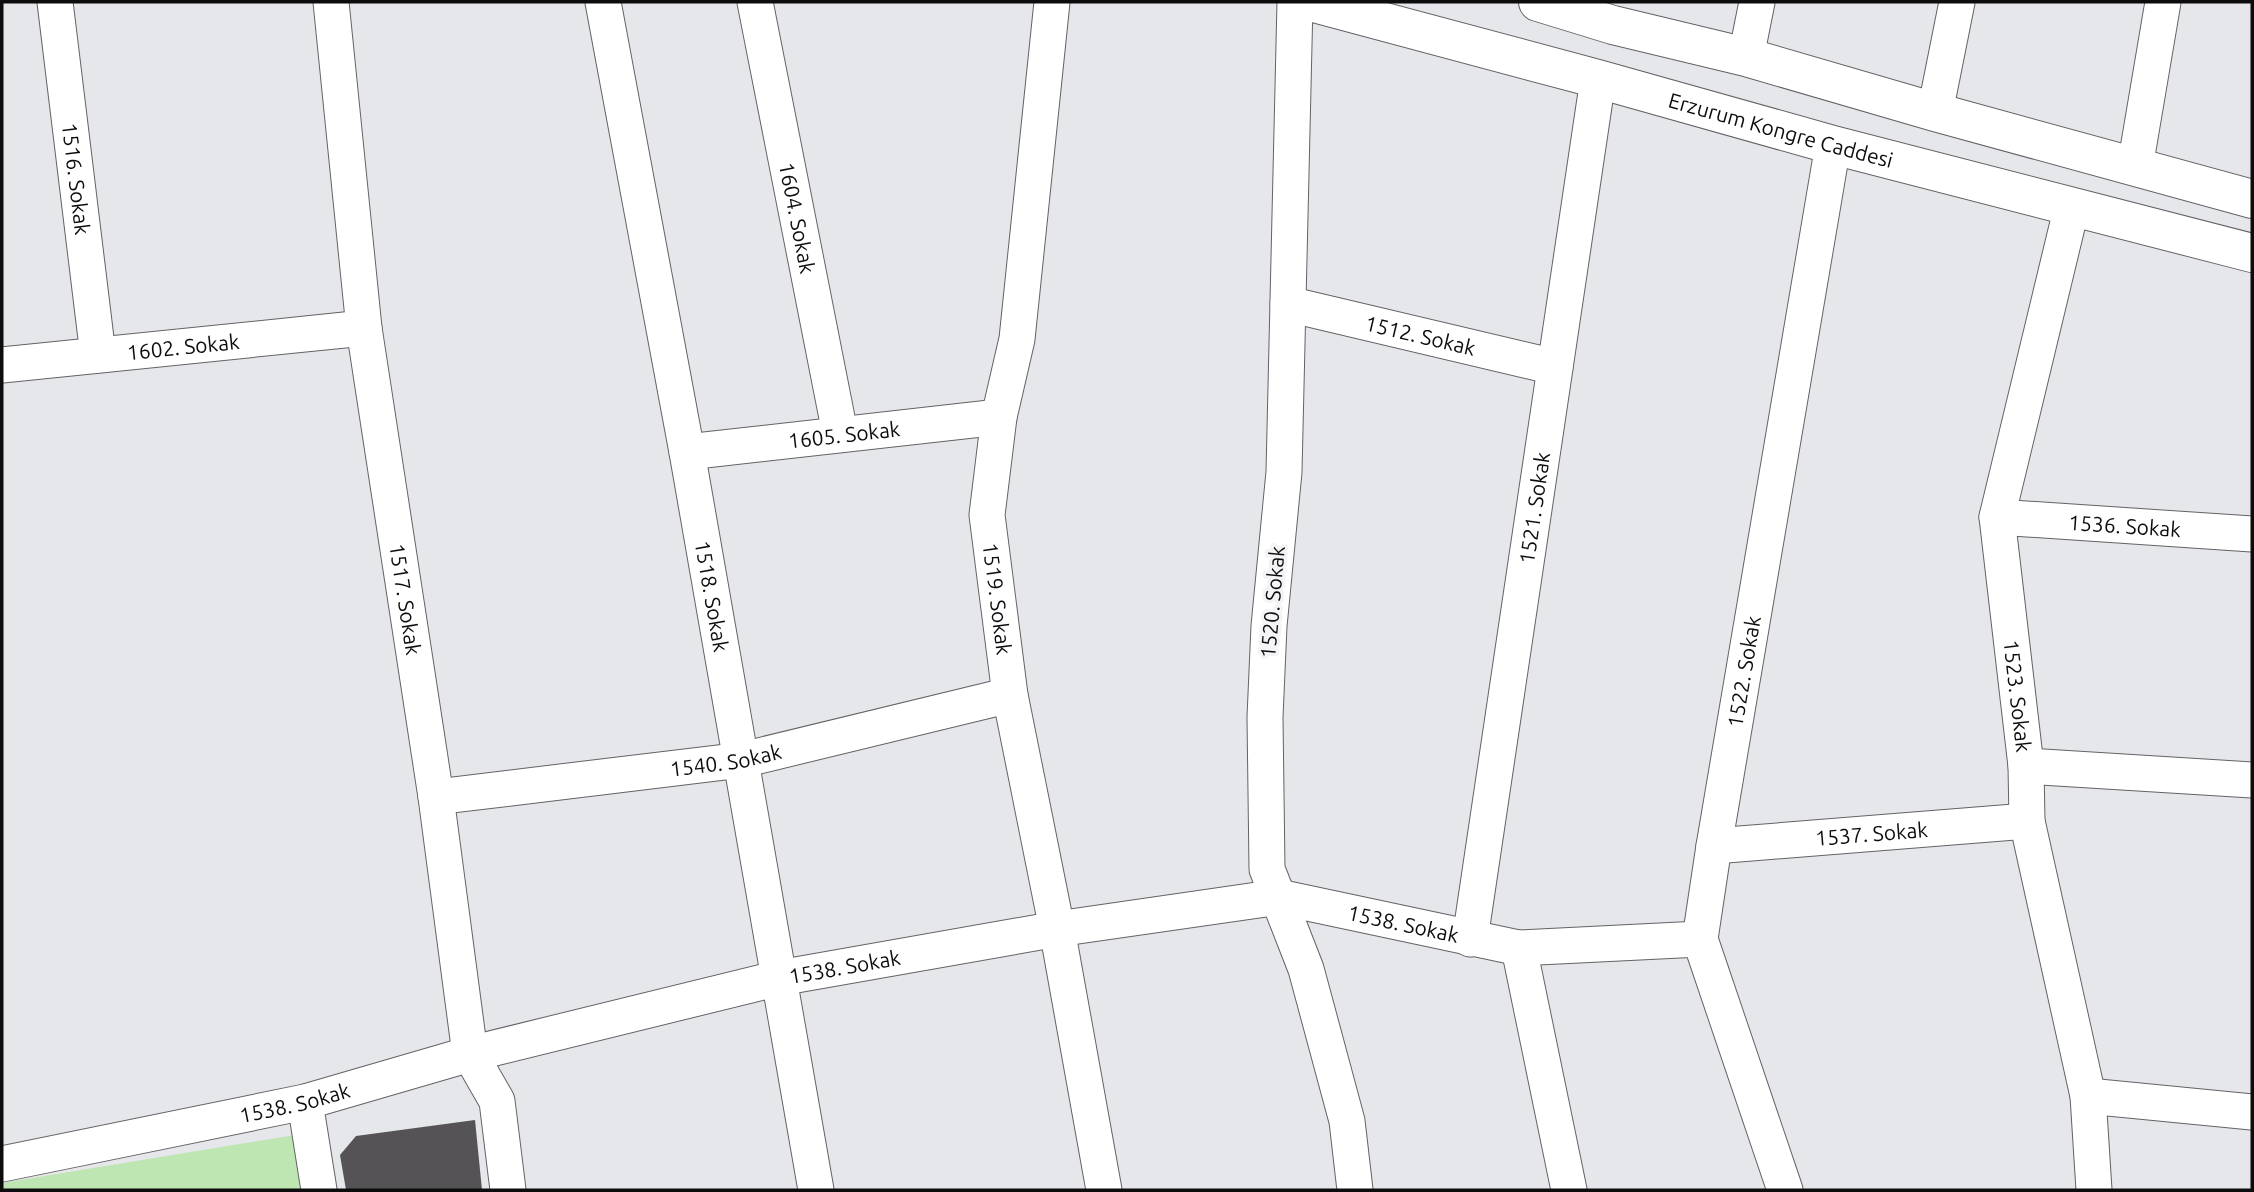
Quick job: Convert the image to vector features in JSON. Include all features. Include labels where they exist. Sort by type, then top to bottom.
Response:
[{"type":"main road","name":"Erzurum Kongre Caddesi","points":[[1310,2],[1833,145],[2252,253]]},
{"type":"main road","points":[[1549,3],[1613,25],[1746,57],[2252,200]]},
{"type":"street","name":"1516. Sokak","points":[[55,2],[98,355]]},
{"type":"street","name":"1517. Sokak","points":[[331,2],[364,328],[436,797],[470,1054],[498,1101],[508,1190]]},
{"type":"street","name":"1518. Sokak","points":[[603,2],[743,760],[816,1190]]},
{"type":"street","name":"1604. Sokak","points":[[755,2],[840,433]]},
{"type":"street","name":"1519. Sokak","points":[[1052,2],[1017,339],[999,417],[987,515],[1010,695],[1104,1190]]},
{"type":"street","name":"1520. Sokak","points":[[1295,2],[1284,472],[1269,626],[1265,717],[1267,869],[1306,969],[1347,1121],[1355,1190]]},
{"type":"street","points":[[1746,57],[1756,2]]},
{"type":"street","points":[[1935,112],[1957,2]]},
{"type":"street","points":[[2135,167],[2163,2]]},
{"type":"street","name":"1521. Sokak","points":[[1470,939],[1598,79]]},
{"type":"street","name":"1522. Sokak","points":[[1785,1190],[1700,939],[1713,846],[1833,145]]},
{"type":"street","name":"1523. Sokak","points":[[2072,206],[1997,517],[2026,766],[2027,821],[2088,1096],[2094,1190]]},
{"type":"street","name":"1512. Sokak","points":[[1288,304],[1555,367]]},
{"type":"street","name":"1602. Sokak","points":[[2,365],[364,328]]},
{"type":"street","name":"1605. Sokak","points":[[687,452],[999,417]]},
{"type":"street","name":"1536. Sokak","points":[[1997,517],[2252,534]]},
{"type":"street","name":"1540. Sokak","points":[[436,797],[743,760],[1010,695]]},
{"type":"street","points":[[2026,766],[2252,780]]},
{"type":"street","name":"1537. Sokak","points":[[1713,846],[2027,821]]},
{"type":"street","name":"1538. Sokak","points":[[2,1164],[304,1102],[470,1054],[779,978],[1056,929],[1279,897],[1519,948],[1700,939]]},
{"type":"street","points":[[1519,948],[1569,1190]]},
{"type":"street","points":[[2088,1096],[2252,1112]]},
{"type":"street","points":[[304,1102],[319,1190]]},
{"type":"green space","points":[[301,1134],[309,1190],[2,1190],[2,1183]]},
{"type":"building","points":[[475,1120],[482,1190],[346,1190],[340,1155],[356,1136]]}]
